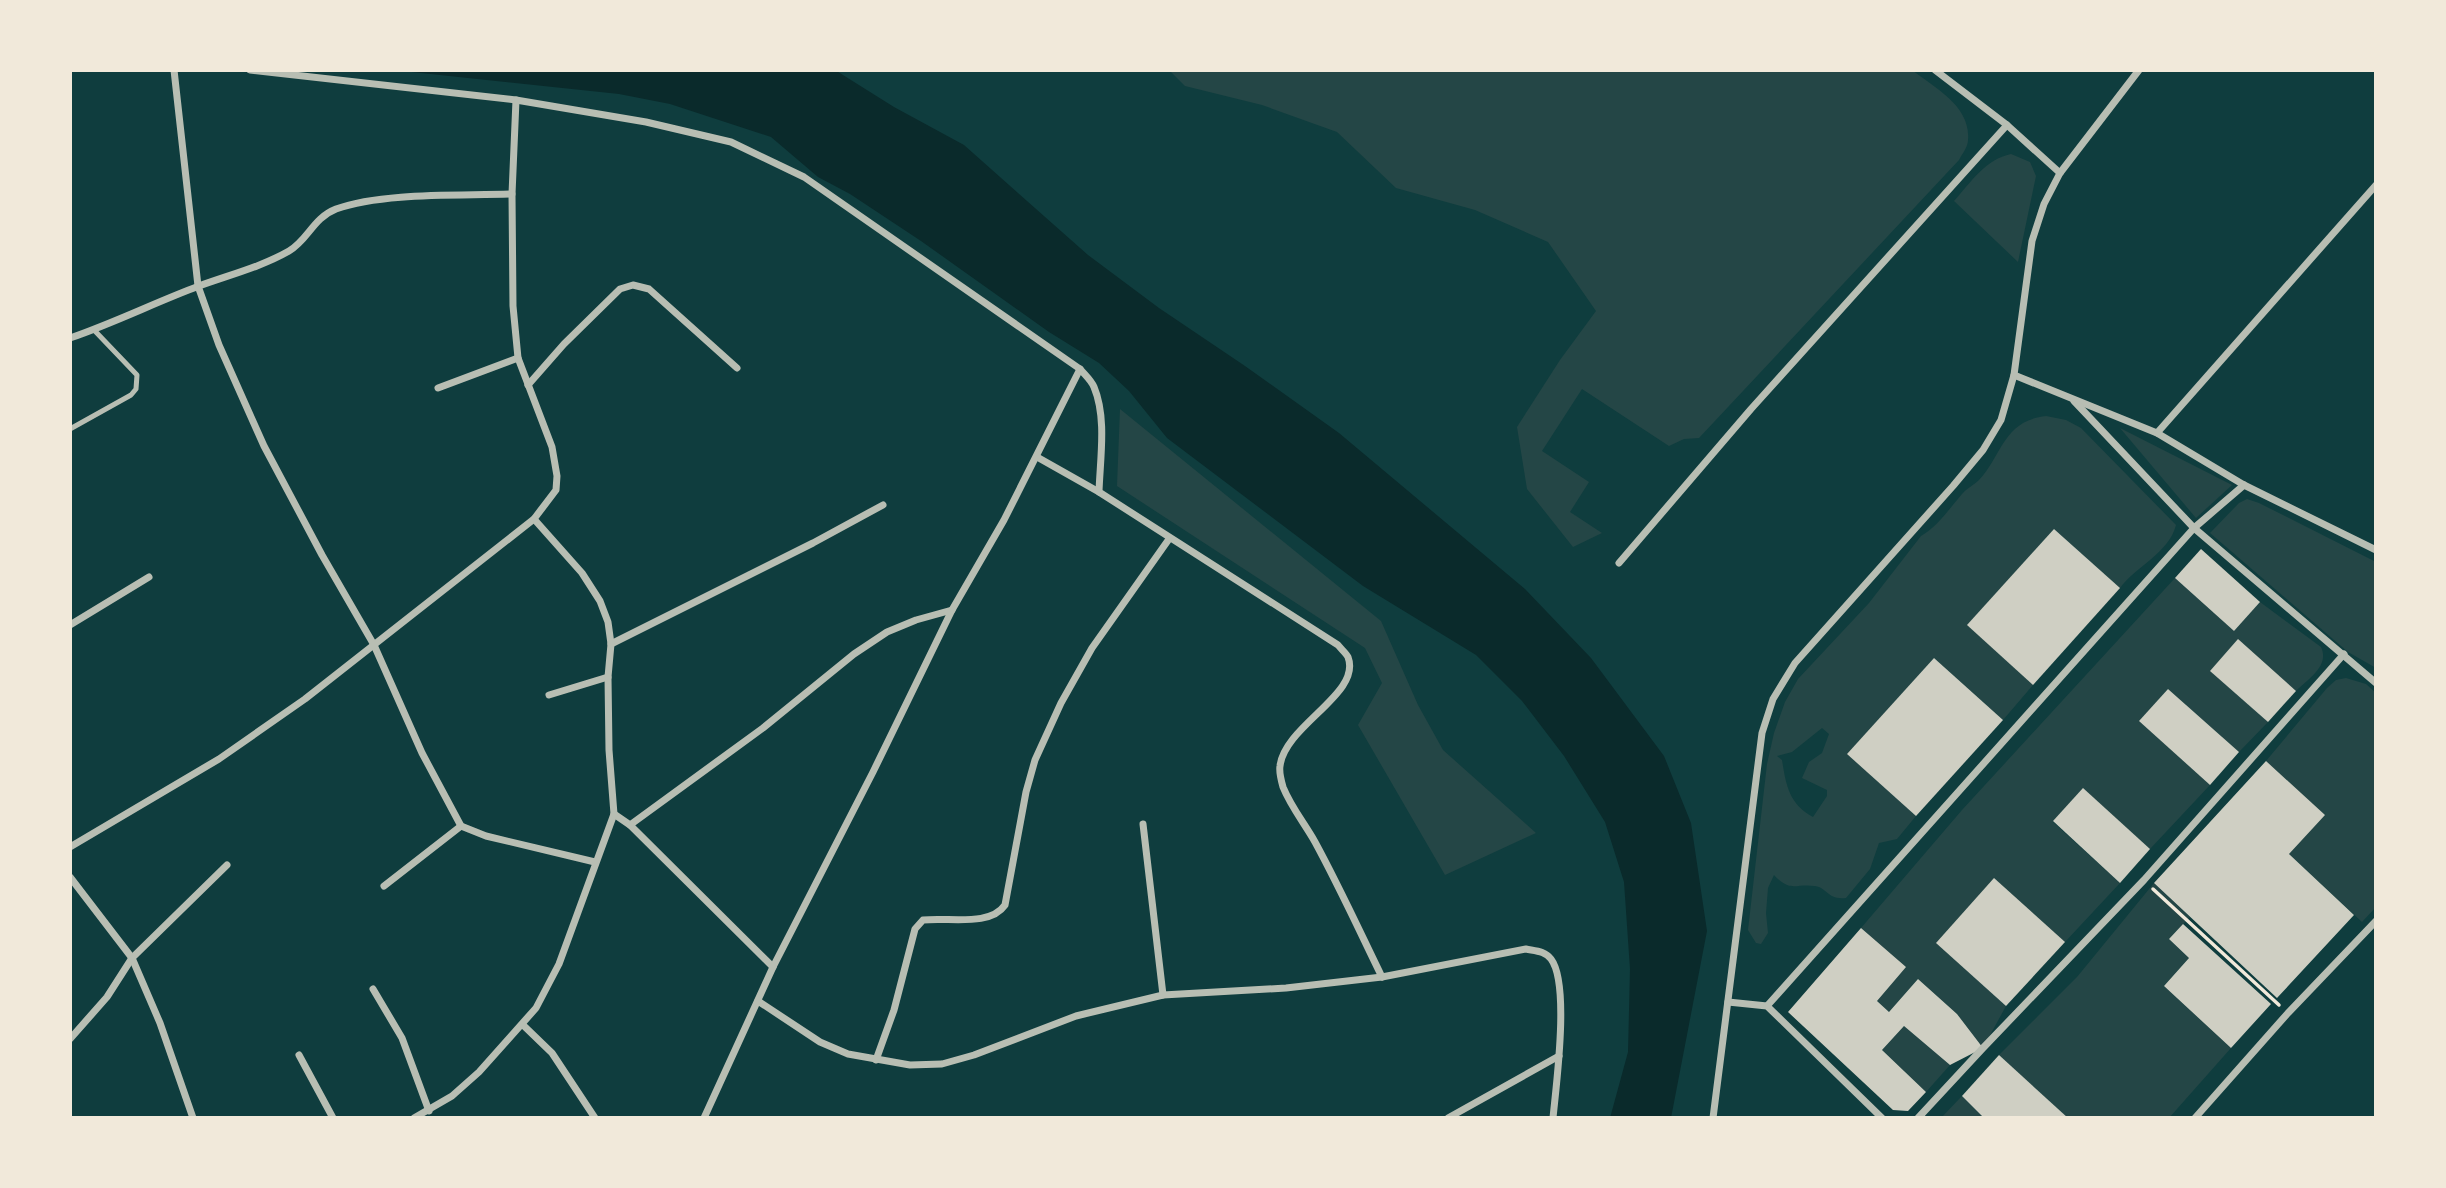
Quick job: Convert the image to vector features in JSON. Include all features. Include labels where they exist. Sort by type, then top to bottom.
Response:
[{"type":"street","points":[[174,70],[198,286],[219,345],[264,446],[374,645],[422,753],[460,826],[486,836],[595,862]]},
{"type":"street","points":[[250,70],[516,100],[646,122],[731,142],[804,177],[1080,369],[1093,385],[1098,401],[1101,427],[1099,492]]},
{"type":"street","points":[[1935,70],[2007,125],[2060,173]]},
{"type":"street","points":[[1713,1118],[1762,733],[1773,699],[1795,663],[1983,450],[2001,420],[2014,375],[2032,241],[2044,204],[2060,173],[2139,70]]},
{"type":"street","points":[[70,847],[219,759],[305,699],[534,519],[556,490],[557,476],[552,447],[518,358],[513,306],[512,194],[516,100]]},
{"type":"street","points":[[1619,564],[1751,409],[2007,125]]},
{"type":"street","points":[[2157,433],[2376,185]]},
{"type":"street","points":[[70,338],[198,286],[255,267],[291,250],[314,222],[335,210],[372,200],[512,194]]},
{"type":"street","points":[[528,385],[597,309],[620,289],[633,285],[649,289],[737,368]]},
{"type":"street","points":[[70,429],[131,395],[136,389],[136,376],[94,330]]},
{"type":"street","points":[[438,388],[518,358]]},
{"type":"street","points":[[704,1118],[773,967],[952,610],[1004,520],[1080,369]]},
{"type":"street","points":[[2014,375],[2157,433],[2244,485],[2376,550]]},
{"type":"street","points":[[2074,401],[2194,528],[2376,683]]},
{"type":"street","points":[[1037,457],[1099,492],[1338,645],[1348,656],[1349,668],[1342,689],[1294,735],[1282,753],[1279,770],[1294,808],[1315,842],[1382,976]]},
{"type":"street","points":[[1767,1006],[2194,528],[2244,485]]},
{"type":"street","points":[[611,644],[883,505]]},
{"type":"street","points":[[415,1118],[452,1096],[470,1080],[536,1008],[555,973],[614,814],[609,750],[608,677],[611,644],[608,622],[600,601],[582,573],[534,519]]},
{"type":"street","points":[[876,1060],[894,1010],[915,929],[923,920],[987,918],[999,913],[1005,905],[1026,792],[1035,760],[1061,703],[1092,648],[1169,538]]},
{"type":"street","points":[[70,625],[149,576]]},
{"type":"street","points":[[630,825],[763,728],[854,654],[887,632],[952,610]]},
{"type":"street","points":[[1918,1118],[2144,880],[2344,654]]},
{"type":"street","points":[[548,695],[608,677]]},
{"type":"street","points":[[614,814],[630,825],[773,967]]},
{"type":"street","points":[[1143,824],[1163,995]]},
{"type":"street","points":[[384,886],[460,826]]},
{"type":"street","points":[[70,1039],[107,997],[132,958],[227,865]]},
{"type":"street","points":[[70,877],[132,958],[160,1023],[193,1118]]},
{"type":"street","points":[[2195,1118],[2288,1013],[2376,921]]},
{"type":"street","points":[[758,1001],[820,1042],[848,1054],[910,1065],[942,1064],[974,1055],[1076,1016],[1163,995],[1286,988],[1382,976],[1526,949],[1542,952],[1551,959],[1555,968],[1560,1014],[1553,1118]]},
{"type":"street","points":[[373,989],[402,1038],[429,1111]]},
{"type":"street","points":[[1728,1002],[1767,1006],[1882,1118]]},
{"type":"street","points":[[523,1025],[552,1053],[595,1118]]},
{"type":"street","points":[[299,1055],[333,1118]]},
{"type":"street","points":[[1448,1118],[1559,1056]]},
{"type":"path","points":[[2144,880],[2288,1013]]},
{"type":"shaded area","points":[[393,70],[835,70],[894,107],[964,145],[1088,255],[1159,308],[1339,433],[1525,589],[1591,658],[1664,756],[1691,823],[1707,931],[1671,1118],[1610,1118],[1628,1052],[1630,969],[1624,882],[1605,822],[1564,756],[1522,701],[1476,655],[1363,586],[1167,438],[1129,391],[1099,363],[1049,332],[850,194],[818,177],[771,137],[670,104],[619,94]]},
{"type":"shaded area","points":[[1169,70],[1912,70],[1941,91],[1958,108],[1964,117],[1968,140],[1959,160],[1699,438],[1684,439],[1669,446],[1582,389],[1542,451],[1589,482],[1570,512],[1602,533],[1573,547],[1527,489],[1517,427],[1560,360],[1596,311],[1548,242],[1475,210],[1396,188],[1337,132],[1262,105],[1185,86]]},
{"type":"shaded area","points":[[2011,154],[2030,162],[2036,176],[2018,262],[1954,201],[1986,166]]},
{"type":"shaded area","points":[[1120,409],[1381,621],[1418,705],[1443,750],[1536,833],[1445,875],[1358,725],[1382,683],[1365,648],[1117,486]]},
{"type":"shaded area","points":[[2046,416],[2066,420],[2081,428],[2176,525],[2172,535],[2159,552],[2120,588],[2054,529],[1968,625],[2033,685],[2003,720],[1934,658],[1848,754],[1916,816],[1897,839],[1879,843],[1870,869],[1846,898],[1831,896],[1815,886],[1789,886],[1774,875],[1768,888],[1768,933],[1761,944],[1756,943],[1748,930],[1767,764],[1785,702],[1798,679],[1869,603],[1921,536],[1979,480],[2012,432],[2032,419]],"holes":[[[1822,728],[1829,734],[1822,753],[1809,762],[1802,778],[1827,790],[1827,796],[1813,817],[1794,800],[1787,786],[1782,760],[1777,756],[1792,752]]]},
{"type":"shaded area","points":[[2120,428],[2232,485],[2196,518]]},
{"type":"shaded area","points":[[2247,499],[2376,562],[2376,668],[2348,652],[2210,533],[2239,503]]},
{"type":"shaded area","points":[[2175,578],[2234,631],[2260,602],[2321,647],[2323,660],[2320,666],[2296,691],[2211,671],[2268,722],[2239,752],[2168,689],[2140,721],[2210,785],[2150,849],[2083,789],[2053,822],[2120,883],[2065,942],[1937,943],[2006,1006],[1983,1048],[1957,1014],[1918,979],[1889,1012],[1877,1001],[1905,967],[1861,928],[1962,810]]},
{"type":"shaded area","points":[[2346,678],[2366,684],[2376,693],[2376,907],[2362,922],[2289,854],[2324,815],[2266,761],[2327,688],[2336,680]]},
{"type":"shaded area","points":[[2154,883],[2190,917],[2169,939],[2189,958],[2164,986],[2231,1048],[2169,1118],[2068,1118],[1999,1055],[2077,977]]},
{"type":"shaded area","points":[[1904,1026],[1950,1065],[1926,1092],[1882,1050]]},
{"type":"shaded area","points":[[1962,1096],[1984,1118],[1941,1118]]},
{"type":"building","points":[[2054,529],[2120,588],[2033,685],[1967,625]]},
{"type":"building","points":[[2201,549],[2260,602],[2234,631],[2175,578]]},
{"type":"building","points":[[2238,639],[2296,691],[2268,722],[2210,671]]},
{"type":"building","points":[[1934,658],[2003,720],[1916,816],[1847,754]]},
{"type":"building","points":[[2168,689],[2239,752],[2210,785],[2139,721]]},
{"type":"building","points":[[2266,761],[2325,815],[2289,854],[2354,915],[2277,998],[2154,883]]},
{"type":"building","points":[[2083,788],[2150,849],[2120,883],[2053,821]]},
{"type":"building","points":[[1994,878],[2065,942],[2006,1006],[1936,943]]},
{"type":"building","points":[[2183,924],[2271,1004],[2231,1048],[2164,986],[2189,958],[2169,939]]},
{"type":"building","points":[[1861,928],[1906,967],[1877,1001],[1889,1012],[1918,979],[1957,1014],[1983,1048],[1950,1065],[1904,1026],[1882,1050],[1926,1092],[1908,1111],[1893,1110],[1788,1012]]},
{"type":"building","points":[[1999,1055],[2068,1118],[1984,1118],[1962,1096]]}]
